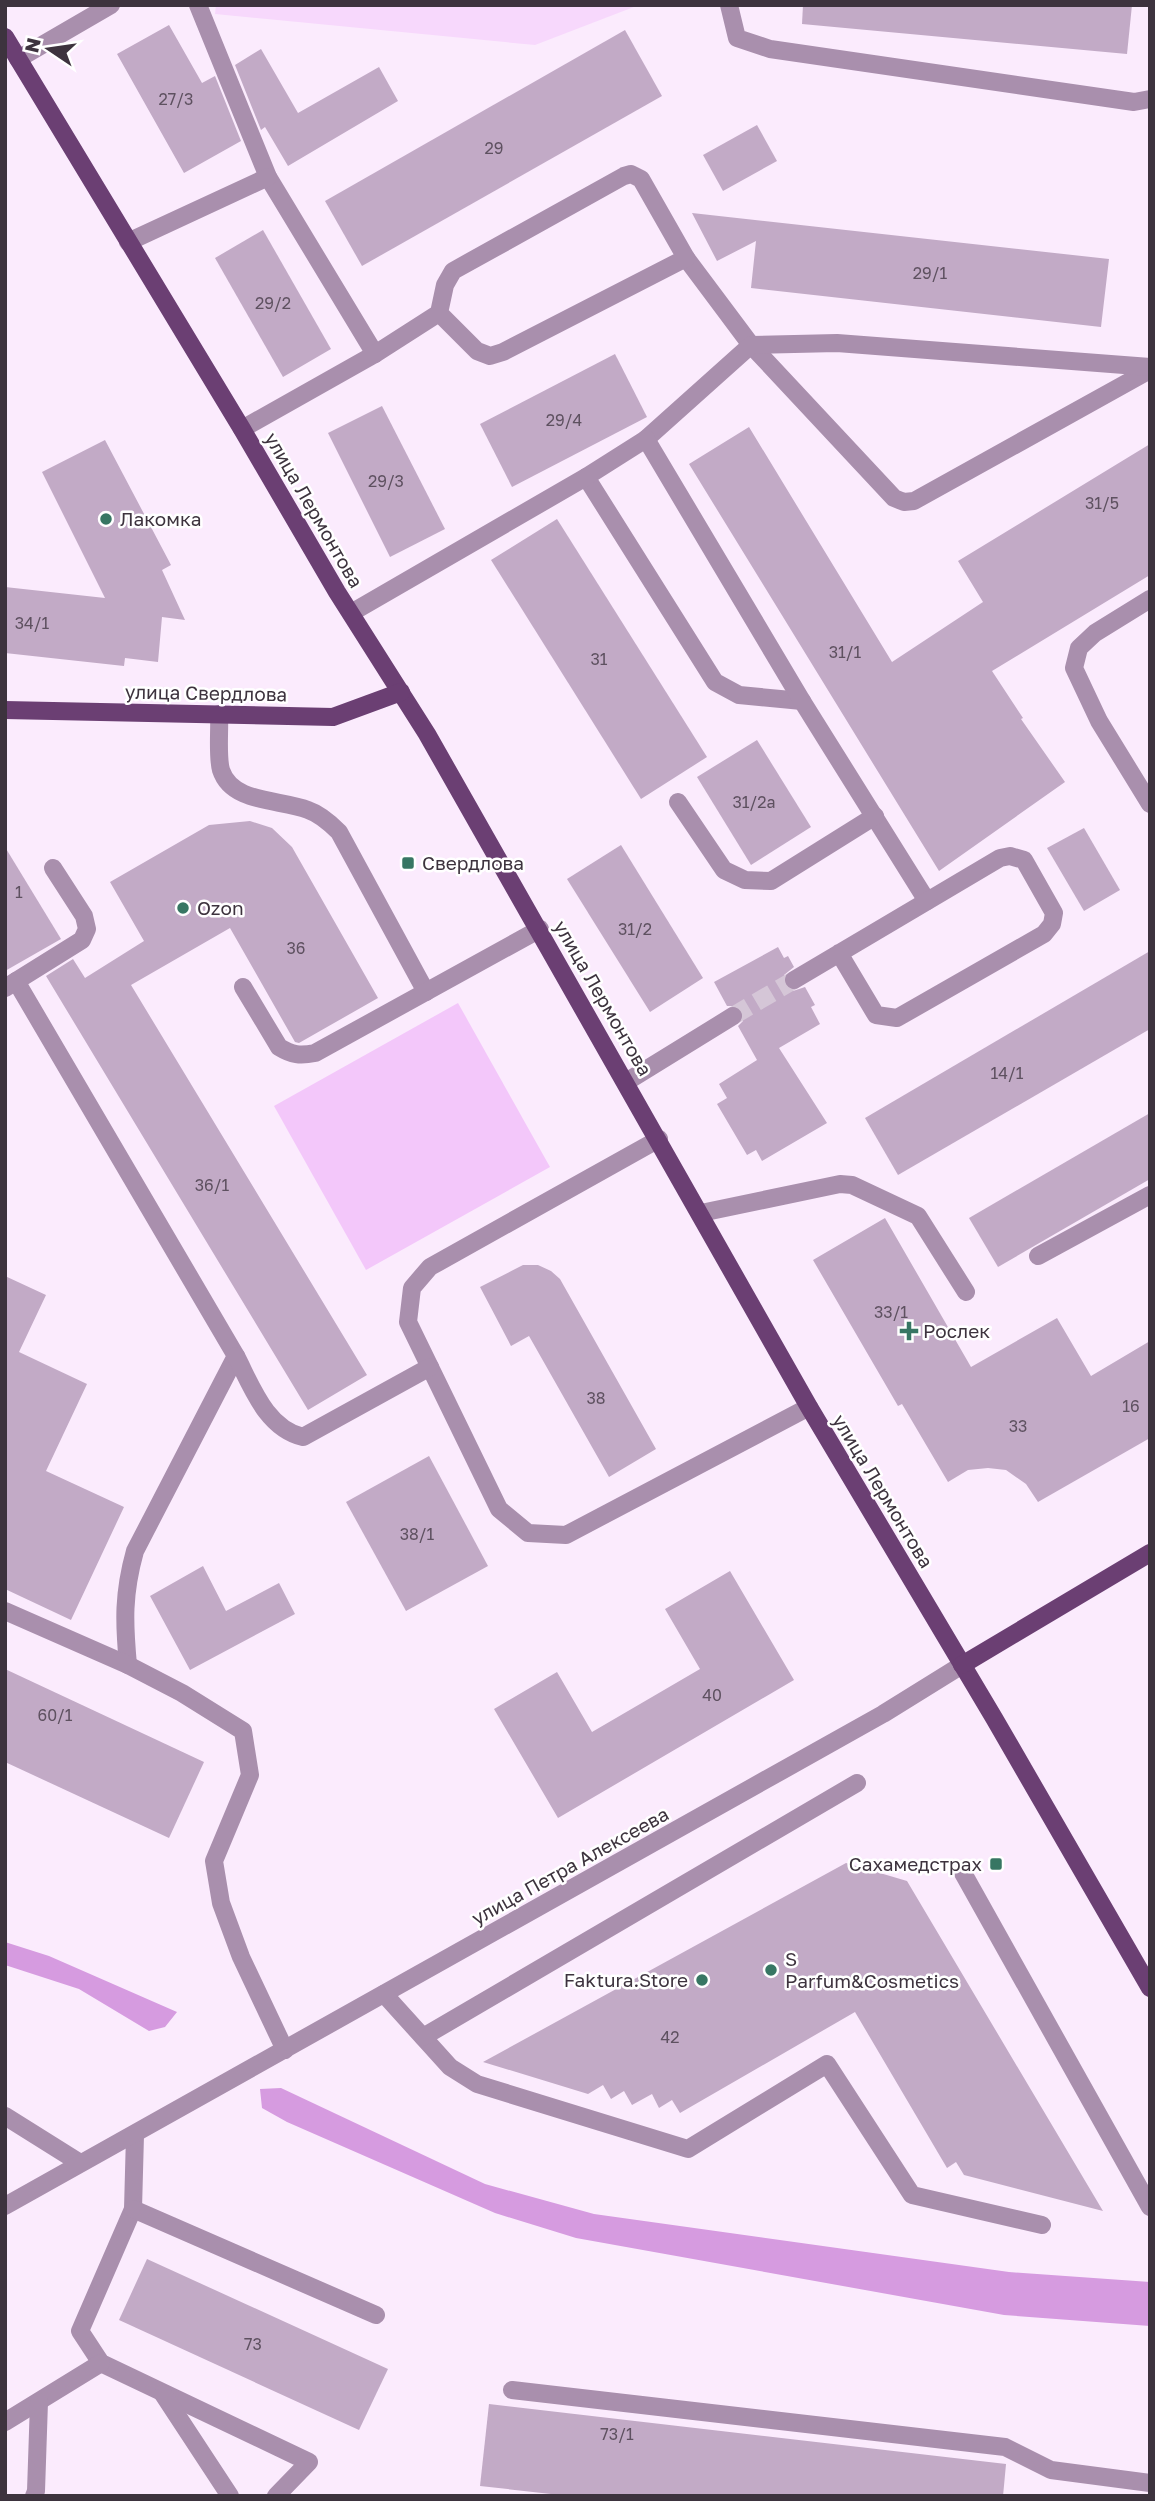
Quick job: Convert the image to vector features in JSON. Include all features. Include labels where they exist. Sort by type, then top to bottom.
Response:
[{"type":"main road","name":"улица Лермонтова","points":[[5,37],[401,692],[540,929],[809,1407],[1150,1988]]},
{"type":"main road","name":"улица Свердлова","points":[[5,710],[333,716],[401,692]]},
{"type":"main road","name":"улица Петра Алексеева","points":[[962,1665],[1150,1553]]},
{"type":"street","points":[[18,59],[111,5]]},
{"type":"street","points":[[198,5],[268,177],[375,354]]},
{"type":"street","points":[[729,5],[737,38],[769,49],[1133,102],[1150,99]]},
{"type":"street","points":[[242,429],[375,354],[439,313],[445,285],[453,271],[631,174],[641,180],[686,258],[751,345],[894,498],[904,502],[914,501],[1150,368]]},
{"type":"street","points":[[128,242],[268,177]]},
{"type":"street","points":[[439,313],[477,351],[490,356],[503,352],[686,258]]},
{"type":"street","points":[[351,613],[586,477],[646,439],[751,345],[837,343],[1150,368]]},
{"type":"street","points":[[646,439],[802,701],[927,901]]},
{"type":"street","points":[[586,477],[715,682],[740,695],[802,701]]},
{"type":"street","points":[[1150,599],[1094,633],[1079,648],[1074,668],[1099,721],[1150,804]]},
{"type":"street","points":[[219,715],[221,770],[232,786],[244,794],[308,810],[328,821],[339,832],[426,992]]},
{"type":"street","points":[[678,802],[724,870],[745,880],[771,881],[875,816]]},
{"type":"street","points":[[794,980],[839,953],[1000,858],[1010,856],[1024,860],[1054,913],[1052,924],[1044,934],[897,1018],[876,1015],[839,953]]},
{"type":"street","points":[[53,868],[84,916],[86,929],[82,940],[11,985],[274,1422],[288,1433],[303,1437],[430,1367]]},
{"type":"street","points":[[243,987],[279,1047],[300,1056],[315,1053],[540,929]]},
{"type":"street","points":[[626,1082],[733,1016]]},
{"type":"street","points":[[659,1139],[430,1267],[412,1288],[408,1322],[499,1509],[528,1533],[566,1535],[809,1407]]},
{"type":"street","points":[[701,1213],[840,1184],[852,1185],[918,1216],[966,1292]]},
{"type":"street","points":[[1038,1256],[1150,1195]]},
{"type":"street","points":[[128,1665],[124,1611],[127,1579],[135,1551],[236,1356]]},
{"type":"street","points":[[5,1611],[128,1665],[182,1693],[243,1731],[250,1775],[214,1861],[221,1903],[242,1957],[285,2050]]},
{"type":"street","name":"улица Петра Алексеева","points":[[5,2206],[883,1714],[962,1665]]},
{"type":"street","points":[[424,2037],[857,1783]]},
{"type":"street","points":[[963,1873],[1150,2207]]},
{"type":"street","points":[[384,1994],[450,2067],[477,2084],[688,2149],[827,2064],[912,2194],[1042,2225]]},
{"type":"street","points":[[5,2116],[80,2163]]},
{"type":"street","points":[[135,2135],[133,2209],[80,2331],[101,2363],[309,2462],[276,2496]]},
{"type":"street","points":[[133,2209],[376,2315]]},
{"type":"street","points":[[5,2422],[101,2363]]},
{"type":"street","points":[[512,2390],[1005,2447],[1051,2470],[1150,2483]]},
{"type":"street","points":[[161,2392],[230,2496]]},
{"type":"street","points":[[34,2496],[38,2402]]},
{"type":"shaded area","points":[[216,5],[639,5],[535,45],[215,14]]},
{"type":"shaded area","points":[[458,1003],[550,1167],[366,1270],[274,1106]]},
{"type":"shaded area","points":[[5,1942],[49,1956],[177,2012],[165,2027],[149,2031],[79,1989],[5,1965]]},
{"type":"shaded area","points":[[281,2088],[485,2184],[594,2214],[1009,2272],[1150,2282],[1150,2326],[1004,2315],[576,2238],[495,2213],[287,2122],[262,2108],[260,2089]]},
{"type":"building","points":[[803,5],[1132,5],[1127,54],[802,24]]},
{"type":"building","points":[[169,25],[202,83],[215,76],[241,141],[184,173],[117,54]]},
{"type":"building","points":[[625,30],[662,96],[362,266],[325,201]]},
{"type":"building","points":[[261,49],[298,113],[379,67],[398,101],[288,166],[265,127],[261,130],[235,65]]},
{"type":"building","points":[[757,125],[777,161],[723,191],[703,155]]},
{"type":"building","points":[[692,213],[1109,259],[1101,327],[751,288],[756,241],[717,261]]},
{"type":"building","points":[[263,230],[331,349],[283,377],[215,258]]},
{"type":"building","points":[[615,354],[647,417],[512,487],[480,424]]},
{"type":"building","points":[[382,406],[445,529],[390,557],[328,433]]},
{"type":"building","points":[[749,427],[892,662],[983,602],[958,561],[1150,444],[1150,575],[992,671],[1023,718],[1021,719],[1065,782],[939,871],[689,464]]},
{"type":"building","name":"Лакомка","points":[[105,440],[171,565],[162,570],[185,620],[162,617],[158,662],[125,658],[124,666],[5,653],[5,587],[105,598],[42,472]]},
{"type":"building","points":[[557,519],[707,757],[641,799],[491,560]]},
{"type":"building","points":[[757,740],[811,827],[751,865],[697,777]]},
{"type":"building","points":[[250,821],[272,828],[292,847],[378,998],[299,1043],[295,1042],[230,928],[131,985],[367,1375],[308,1410],[46,976],[73,959],[85,978],[144,941],[110,882],[209,825]]},
{"type":"building","points":[[1084,828],[1120,890],[1084,911],[1047,848]]},
{"type":"building","points":[[621,845],[703,978],[650,1012],[567,879]]},
{"type":"building","points":[[5,847],[61,939],[5,971]]},
{"type":"building","points":[[778,947],[784,958],[788,956],[794,967],[784,975],[784,985],[793,991],[805,987],[815,1005],[811,1007],[820,1024],[779,1048],[827,1123],[762,1161],[756,1150],[747,1155],[717,1104],[727,1098],[719,1084],[757,1060],[738,1026],[743,1021],[743,1011],[738,1006],[727,1006],[714,982]]},
{"type":"building","points":[[1150,951],[1150,1029],[898,1175],[865,1118]]},
{"type":"building","points":[[1150,1113],[1150,1179],[998,1267],[969,1218]]},
{"type":"building","points":[[885,1218],[971,1367],[1057,1318],[1091,1376],[1150,1341],[1150,1438],[1038,1502],[1026,1484],[1006,1470],[968,1470],[948,1482],[902,1404],[898,1406],[813,1260]]},
{"type":"building","points":[[523,1265],[538,1265],[560,1279],[656,1449],[609,1477],[529,1336],[511,1346],[480,1287]]},
{"type":"building","points":[[5,1276],[46,1295],[19,1352],[87,1384],[46,1471],[124,1507],[71,1620],[5,1589]]},
{"type":"building","points":[[429,1456],[488,1566],[406,1611],[346,1502]]},
{"type":"building","points":[[203,1566],[226,1611],[279,1583],[295,1614],[190,1670],[150,1596]]},
{"type":"building","points":[[730,1571],[794,1680],[558,1818],[494,1709],[557,1672],[592,1732],[700,1669],[665,1609]]},
{"type":"building","points":[[5,1669],[204,1762],[169,1838],[5,1762]]},
{"type":"building","points":[[846,1863],[907,1881],[1103,2211],[964,2175],[956,2162],[947,2168],[855,2012],[680,2113],[672,2100],[659,2108],[652,2094],[632,2105],[624,2091],[611,2099],[603,2085],[588,2094],[483,2062]]},
{"type":"building","points":[[147,2259],[388,2369],[359,2430],[119,2320]]},
{"type":"building","points":[[489,2404],[1006,2464],[1003,2496],[569,2496],[480,2486]]},
{"type":"tunnel","points":[[733,1016],[794,980]]},
{"type":"place","name":"Лакомка","points":[[106,519]]},
{"type":"place","name":"Свердлова","points":[[408,863]]},
{"type":"place","name":"Ozon","points":[[183,908]]},
{"type":"place","name":"Рослек","points":[[909,1331]]},
{"type":"place","name":"Сахамедстрах","points":[[996,1864]]},
{"type":"place","name":"S Parfum&Cosmetics","points":[[771,1970]]},
{"type":"place","name":"Faktura.Store","points":[[702,1980]]}]
